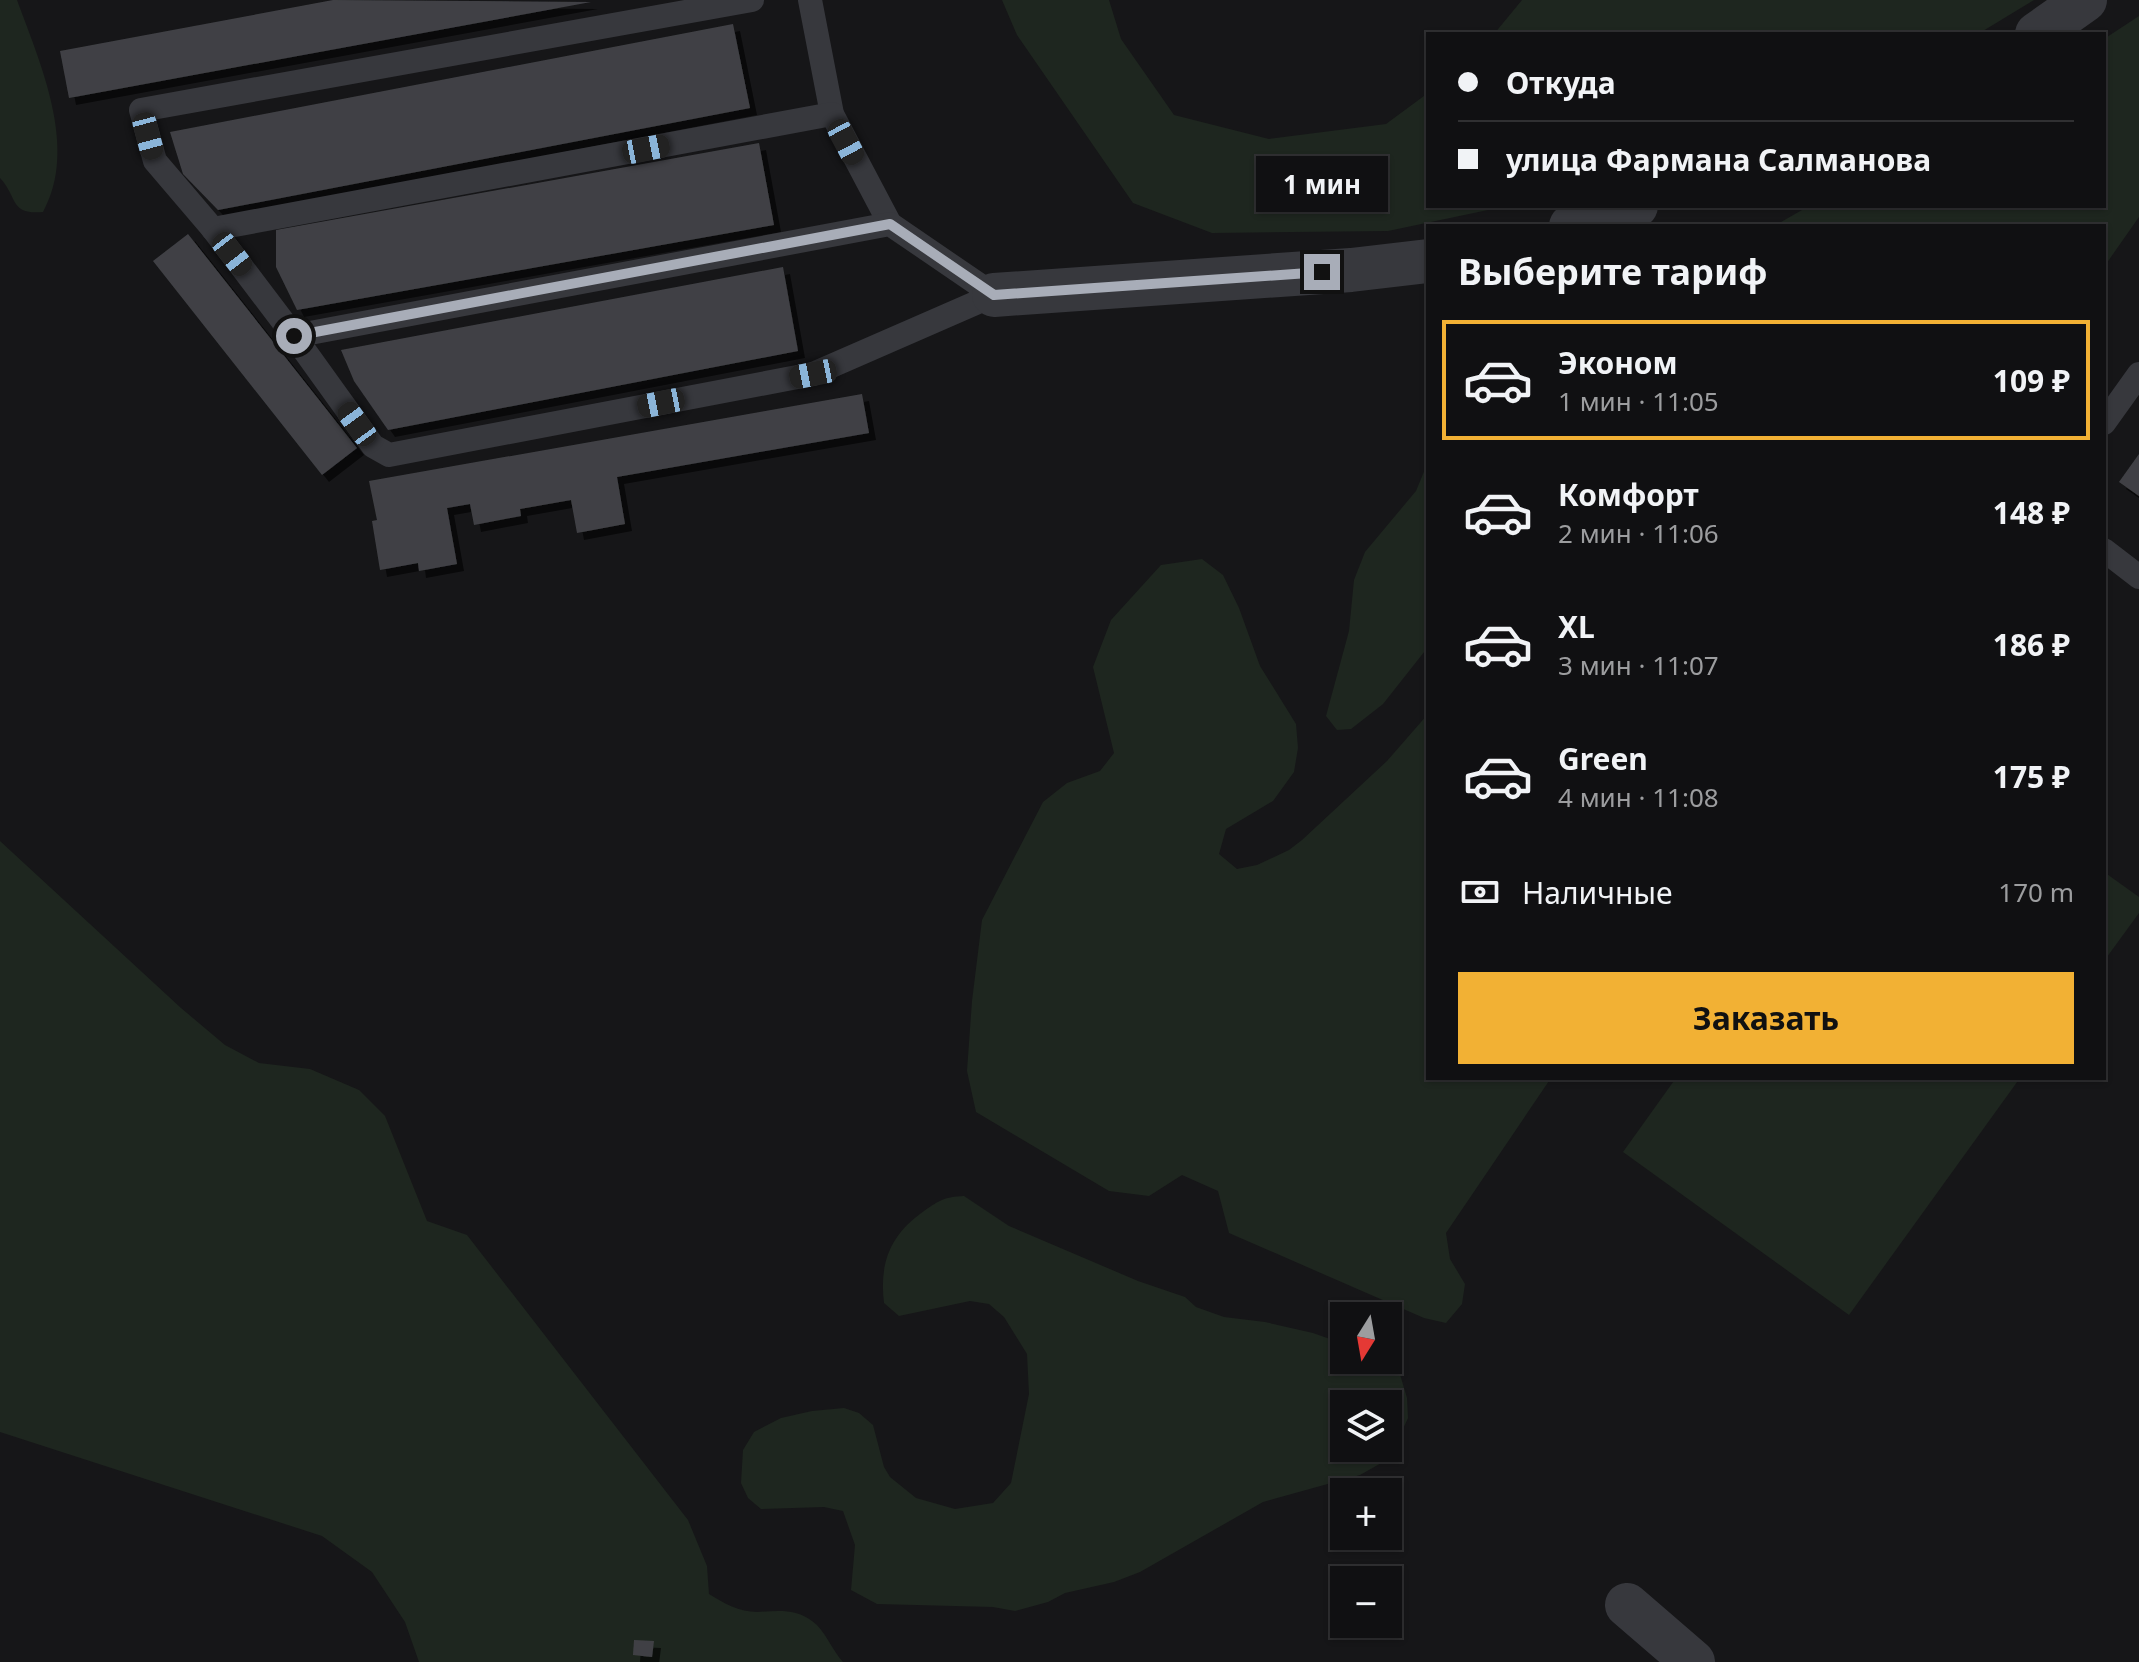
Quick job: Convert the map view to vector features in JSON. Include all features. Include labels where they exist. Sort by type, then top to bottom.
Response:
[{"type":"street","points":[[2040,32],[2085,0]]},
{"type":"street","points":[[1578,224],[1630,208]]},
{"type":"street","points":[[994,295],[1351,270],[1426,261]]},
{"type":"street","points":[[1627,1605],[1693,1662]]},
{"type":"lane","points":[[752,0],[141,110],[155,161],[213,229],[373,446],[389,455],[813,374],[994,295]]},
{"type":"lane","points":[[810,0],[832,114],[890,224],[994,295]]},
{"type":"lane","points":[[213,229],[832,114]]},
{"type":"lane","points":[[294,336],[890,224]]},
{"type":"lane","points":[[2106,420],[2139,374]]},
{"type":"lane","points":[[2106,552],[2139,577]]},
{"type":"shaded area","points":[[0,0],[17,0],[52,106],[57,133],[57,161],[53,187],[43,212],[19,208],[0,178]]},
{"type":"shaded area","points":[[1002,0],[1109,0],[1121,39],[1174,115],[1269,139],[1386,124],[1426,94],[1426,208],[1497,208],[1388,231],[1212,233],[1133,203],[1017,35]]},
{"type":"shaded area","points":[[1522,0],[2034,0],[1981,32],[1496,32]]},
{"type":"shaded area","points":[[2139,16],[2139,217],[2106,264],[2106,224],[1778,224],[1806,208],[2106,208],[2106,38]]},
{"type":"shaded area","points":[[1426,467],[1426,650],[1383,704],[1351,729],[1337,730],[1326,716],[1349,631],[1354,580],[1365,552],[1416,491]]},
{"type":"shaded area","points":[[1202,559],[1223,575],[1260,666],[1296,724],[1298,748],[1294,772],[1273,801],[1226,829],[1219,854],[1237,869],[1257,865],[1289,850],[1302,840],[1387,761],[1426,716],[1426,1080],[1550,1080],[1446,1233],[1450,1259],[1465,1284],[1462,1304],[1446,1323],[1424,1318],[1402,1308],[1402,1302],[1387,1302],[1229,1233],[1218,1191],[1182,1175],[1149,1196],[1109,1191],[976,1112],[967,1071],[982,920],[1043,802],[1067,783],[1100,771],[1114,753],[1093,667],[1111,620],[1161,565]]},
{"type":"shaded area","points":[[0,841],[225,1045],[259,1063],[310,1069],[359,1090],[385,1116],[427,1221],[467,1235],[688,1520],[707,1566],[709,1594],[744,1610],[786,1611],[806,1617],[821,1630],[843,1662],[419,1662],[405,1622],[372,1572],[322,1536],[0,1432]]},
{"type":"shaded area","points":[[2106,873],[2139,897],[2139,913],[2106,958]]},
{"type":"shaded area","points":[[1675,1080],[2019,1080],[1849,1315],[1623,1152]]},
{"type":"shaded area","points":[[964,1196],[1009,1226],[1138,1281],[1185,1297],[1196,1307],[1224,1317],[1265,1322],[1330,1339],[1330,1374],[1400,1374],[1407,1398],[1408,1418],[1402,1431],[1402,1390],[1330,1390],[1330,1462],[1383,1462],[1360,1475],[1330,1478],[1330,1483],[1263,1502],[1140,1572],[1015,1611],[993,1607],[877,1604],[851,1590],[855,1545],[843,1511],[824,1507],[761,1509],[748,1498],[741,1483],[743,1450],[754,1432],[781,1418],[844,1408],[859,1413],[873,1425],[884,1467],[890,1477],[916,1498],[955,1509],[993,1503],[1011,1483],[1029,1394],[1027,1354],[1004,1317],[989,1304],[970,1301],[899,1316],[884,1303],[886,1262],[896,1239],[913,1220],[942,1200]]},
{"type":"building","points":[[333,0],[591,2],[69,98],[60,51]]},
{"type":"building","points":[[733,24],[750,108],[218,210],[183,174],[170,132]]},
{"type":"building","points":[[759,143],[774,225],[297,310],[276,267],[276,230]]},
{"type":"building","points":[[188,234],[357,448],[322,475],[153,261]]},
{"type":"building","points":[[783,267],[798,351],[388,430],[354,381],[341,350]]},
{"type":"building","points":[[862,394],[869,433],[617,477],[625,524],[577,533],[571,500],[520,509],[521,516],[474,525],[470,504],[447,508],[457,564],[419,571],[418,563],[380,570],[372,521],[377,520],[369,481]]},
{"type":"building","points":[[2139,454],[2139,496],[2119,482]]},
{"type":"building","points":[[634,1640],[654,1641],[652,1657],[633,1655]]},
{"type":"route","points":[[294,336],[890,224],[994,295],[1322,272]]}]
